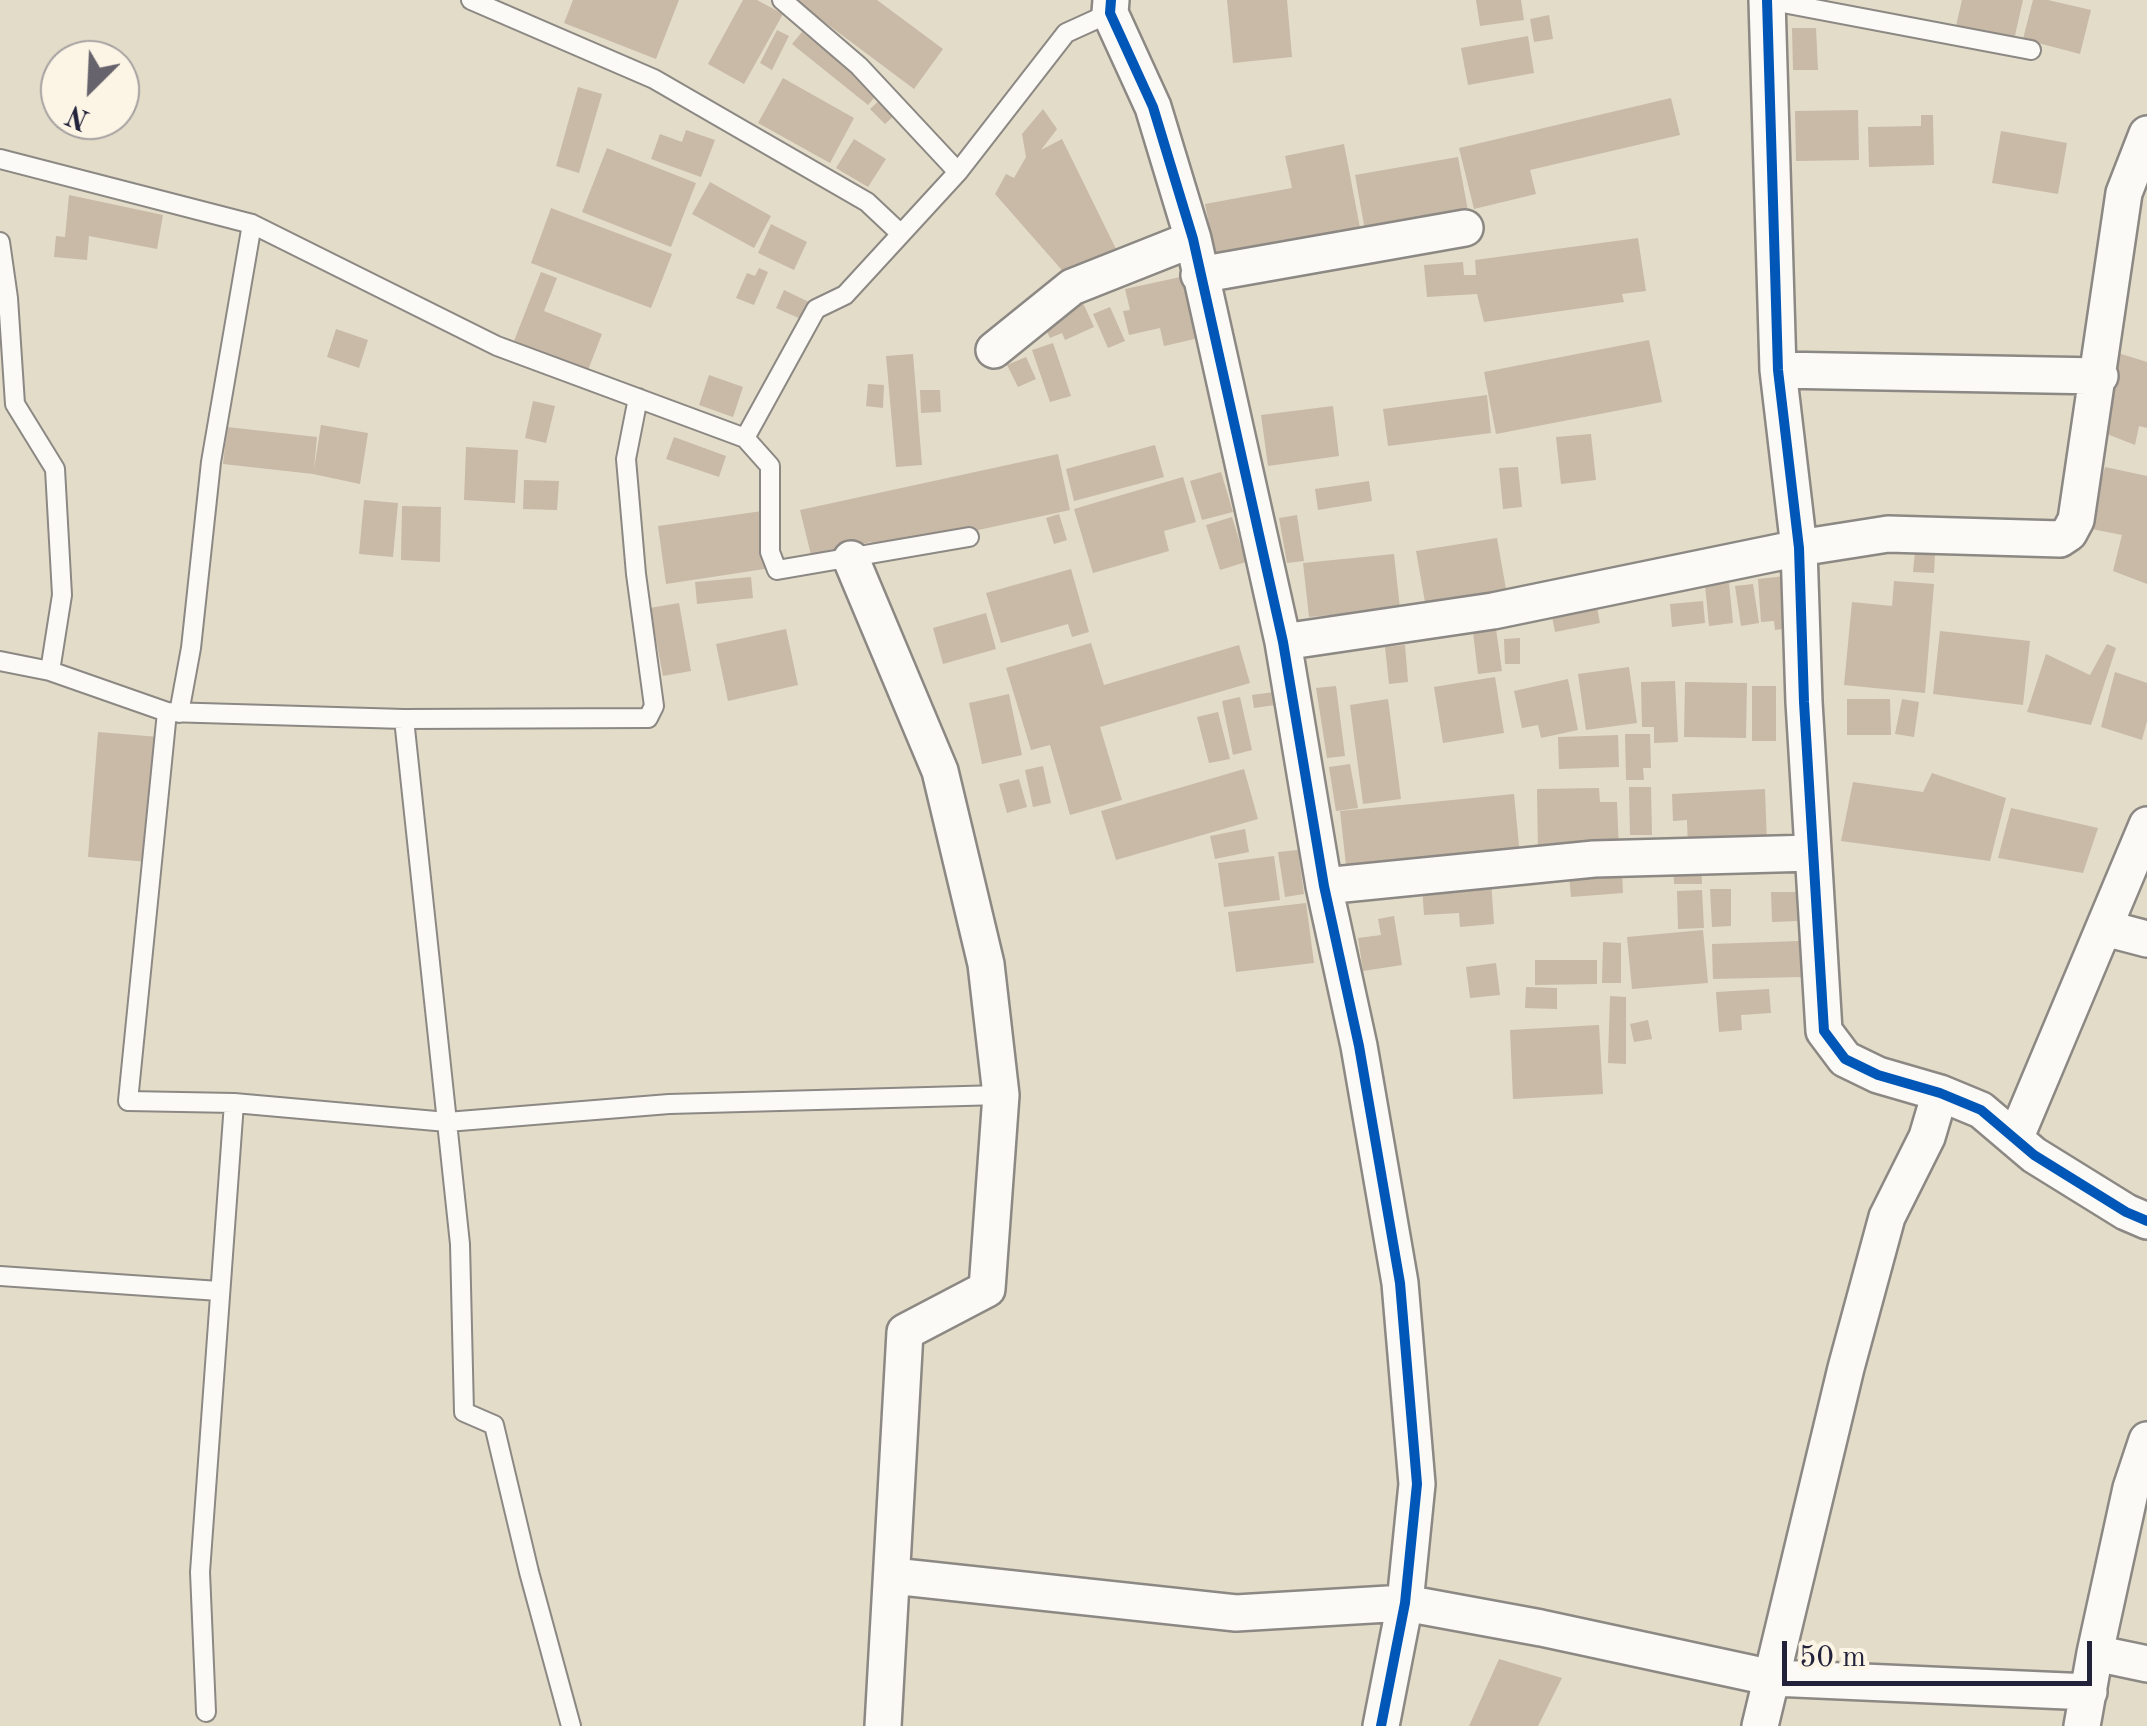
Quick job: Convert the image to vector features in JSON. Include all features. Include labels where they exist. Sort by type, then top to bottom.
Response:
[{"type":"street","points":[[1768,0],[1778,370],[1799,548],[1824,1030],[1845,1059],[1878,1075],[1940,1092],[1981,1110],[2080,1184],[2147,1222]]},
{"type":"street","points":[[1110,7],[1153,106],[1193,239],[1283,642],[1324,886],[1359,1046],[1400,1283],[1418,1484],[1405,1603],[1380,1726]]},
{"type":"street","points":[[1283,642],[1493,612],[1799,548],[1888,534],[2060,539],[2076,520],[2124,193],[2147,134]]},
{"type":"street","points":[[1199,275],[1465,228]]},
{"type":"street","points":[[994,350],[1072,287],[1193,239]]},
{"type":"street","points":[[1778,370],[2100,376]]},
{"type":"street","points":[[851,560],[940,771],[986,964],[1001,1096],[986,1289],[904,1332],[883,1726]]},
{"type":"street","points":[[2015,1139],[2147,825]]},
{"type":"street","points":[[1324,886],[1594,858],[1814,853]]},
{"type":"street","points":[[2105,928],[2147,939]]},
{"type":"street","points":[[1760,1726],[1846,1368],[1887,1217],[1927,1137],[1940,1092]]},
{"type":"street","points":[[893,1576],[1236,1613],[1405,1603],[1772,1678],[2086,1709],[2094,1653],[2131,1488],[2147,1440]]},
{"type":"street","points":[[2094,1653],[2147,1664]]},
{"type":"lane","points":[[470,0],[654,79],[867,202],[901,234]]},
{"type":"lane","points":[[782,0],[859,66],[958,172]]},
{"type":"lane","points":[[1768,0],[2031,50]]},
{"type":"lane","points":[[746,438],[816,309],[845,294],[958,172],[1066,32],[1110,7]]},
{"type":"lane","points":[[0,159],[252,224],[496,346],[746,438],[770,466],[770,552],[777,570],[851,560],[968,536]]},
{"type":"lane","points":[[252,224],[211,462],[191,648],[173,712],[128,1100],[234,1103],[447,1122],[669,1104],[1001,1096]]},
{"type":"lane","points":[[0,242],[8,298],[14,404],[55,469],[62,595],[50,672]]},
{"type":"lane","points":[[0,661],[50,672],[173,712],[404,720],[648,718],[654,706],[636,574],[626,459],[638,398]]},
{"type":"lane","points":[[404,720],[460,1244],[464,1412],[494,1425],[571,1726]]},
{"type":"lane","points":[[206,1712],[200,1572],[234,1103]]},
{"type":"lane","points":[[0,1276],[218,1291]]},
{"type":"building","points":[[573,0],[679,0],[656,59],[564,23]]},
{"type":"building","points":[[743,0],[757,0],[783,14],[744,84],[708,64]]},
{"type":"building","points":[[795,0],[877,0],[943,49],[914,89]]},
{"type":"building","points":[[1227,0],[1287,0],[1292,57],[1233,63]]},
{"type":"building","points":[[1476,0],[1521,0],[1524,20],[1480,26]]},
{"type":"building","points":[[1962,0],[2023,0],[2014,40],[1956,26]]},
{"type":"building","points":[[2033,0],[2091,10],[2080,54],[2023,39]]},
{"type":"building","points":[[1549,15],[1553,39],[1534,42],[1530,19]]},
{"type":"building","points":[[1792,28],[1816,28],[1818,70],[1793,70]]},
{"type":"building","points":[[777,30],[789,36],[772,70],[760,63]]},
{"type":"building","points":[[802,32],[878,93],[868,105],[792,44]]},
{"type":"building","points":[[1528,36],[1534,73],[1468,85],[1461,48]]},
{"type":"building","points":[[783,78],[854,118],[830,163],[758,123]]},
{"type":"building","points":[[578,87],[602,94],[579,173],[556,166]]},
{"type":"building","points":[[882,98],[897,113],[885,124],[870,109]]},
{"type":"building","points":[[1671,98],[1680,135],[1530,170],[1536,194],[1474,209],[1459,148]]},
{"type":"building","points":[[1043,109],[1057,129],[1041,150],[1062,139],[1117,251],[1067,276],[995,194],[1006,174],[1014,178],[1026,157],[1022,134]]},
{"type":"building","points":[[1858,110],[1859,160],[1796,161],[1795,111]]},
{"type":"building","points":[[1921,115],[1933,115],[1934,165],[1869,167],[1868,127],[1921,126]]},
{"type":"building","points":[[686,130],[715,140],[701,177],[651,159],[660,134],[682,142]]},
{"type":"building","points":[[2001,131],[2067,143],[2058,194],[1992,183]]},
{"type":"building","points":[[854,139],[886,159],[868,187],[836,168]]},
{"type":"building","points":[[1344,144],[1361,233],[1216,260],[1205,204],[1292,188],[1285,156]]},
{"type":"building","points":[[607,148],[696,183],[671,247],[582,212]]},
{"type":"building","points":[[1458,157],[1469,216],[1366,236],[1355,175]]},
{"type":"building","points":[[710,182],[771,216],[754,248],[692,214]]},
{"type":"building","points":[[69,195],[163,215],[157,249],[89,236],[87,260],[54,257],[56,236],[65,237]]},
{"type":"building","points":[[551,208],[672,254],[651,308],[531,263]]},
{"type":"building","points":[[771,224],[807,242],[794,270],[758,253]]},
{"type":"building","points":[[1638,238],[1646,291],[1622,294],[1624,302],[1484,322],[1477,294],[1427,297],[1424,265],[1463,262],[1464,275],[1476,275],[1475,260]]},
{"type":"building","points":[[759,268],[768,272],[754,305],[736,298],[747,273],[755,276]]},
{"type":"building","points":[[541,272],[557,278],[544,311],[602,334],[588,370],[514,341]]},
{"type":"building","points":[[1185,276],[1199,338],[1164,346],[1160,328],[1129,335],[1123,311],[1130,310],[1125,289]]},
{"type":"building","points":[[784,290],[811,303],[803,320],[776,308]]},
{"type":"building","points":[[1083,303],[1094,327],[1065,340],[1062,333],[1050,338],[1042,321]]},
{"type":"building","points":[[1110,307],[1125,341],[1108,348],[1093,314]]},
{"type":"building","points":[[336,329],[368,340],[359,368],[327,357]]},
{"type":"building","points":[[1649,340],[1662,402],[1496,434],[1484,372]]},
{"type":"building","points":[[1053,343],[1071,396],[1050,402],[1032,350]]},
{"type":"building","points":[[2118,353],[2147,362],[2147,428],[2139,426],[2135,445],[2107,434]]},
{"type":"building","points":[[913,354],[922,465],[896,467],[886,356]]},
{"type":"building","points":[[1026,357],[1036,379],[1018,387],[1007,365]]},
{"type":"building","points":[[709,375],[743,387],[733,417],[699,405]]},
{"type":"building","points":[[868,384],[884,385],[883,408],[866,406]]},
{"type":"building","points":[[920,390],[940,390],[941,412],[921,413]]},
{"type":"building","points":[[1487,395],[1491,433],[1388,446],[1383,409]]},
{"type":"building","points":[[533,401],[555,406],[546,443],[525,438]]},
{"type":"building","points":[[1333,406],[1339,456],[1268,466],[1261,415]]},
{"type":"building","points":[[321,425],[368,433],[360,484],[313,474],[223,464],[227,427],[317,437],[314,469]]},
{"type":"building","points":[[1591,434],[1596,480],[1561,484],[1556,437]]},
{"type":"building","points":[[674,437],[726,456],[719,477],[666,459]]},
{"type":"building","points":[[1155,445],[1164,477],[1074,501],[1066,469]]},
{"type":"building","points":[[466,447],[518,450],[515,503],[464,500]]},
{"type":"building","points":[[1058,454],[1070,510],[873,553],[871,542],[811,555],[800,510]]},
{"type":"building","points":[[1518,467],[1522,507],[1503,509],[1499,468]]},
{"type":"building","points":[[2105,467],[2147,476],[2147,584],[2113,571],[2122,535],[2087,528]]},
{"type":"building","points":[[1221,472],[1233,512],[1202,520],[1190,481]]},
{"type":"building","points":[[1183,477],[1196,522],[1164,531],[1169,551],[1093,573],[1074,509]]},
{"type":"building","points":[[524,480],[559,481],[557,510],[523,509]]},
{"type":"building","points":[[1369,481],[1372,501],[1318,510],[1315,489]]},
{"type":"building","points":[[364,500],[398,503],[393,557],[359,554]]},
{"type":"building","points":[[402,506],[441,507],[440,562],[401,560]]},
{"type":"building","points":[[762,511],[771,568],[666,584],[658,526]]},
{"type":"building","points":[[1059,514],[1067,540],[1054,544],[1046,518]]},
{"type":"building","points":[[1297,515],[1304,561],[1287,563],[1279,518]]},
{"type":"building","points":[[1232,517],[1246,562],[1220,570],[1206,525]]},
{"type":"building","points":[[1497,538],[1507,595],[1426,608],[1416,551]]},
{"type":"building","points":[[1915,552],[1935,553],[1934,573],[1913,572]]},
{"type":"building","points":[[1394,554],[1400,609],[1309,617],[1303,563]]},
{"type":"building","points":[[1071,569],[1089,632],[1072,637],[1068,624],[1001,643],[986,593]]},
{"type":"building","points":[[1786,576],[1791,628],[1775,630],[1774,621],[1761,622],[1758,579]]},
{"type":"building","points":[[751,577],[753,598],[697,604],[695,582]]},
{"type":"building","points":[[1894,581],[1934,584],[1925,693],[1844,685],[1852,602],[1892,606]]},
{"type":"building","points":[[1729,583],[1733,623],[1709,626],[1705,585]]},
{"type":"building","points":[[1753,584],[1759,623],[1741,626],[1735,586]]},
{"type":"building","points":[[1703,601],[1705,623],[1672,627],[1670,604]]},
{"type":"building","points":[[1596,602],[1600,623],[1555,632],[1551,612]]},
{"type":"building","points":[[679,603],[691,671],[663,676],[650,608]]},
{"type":"building","points":[[986,613],[996,649],[943,664],[933,628]]},
{"type":"building","points":[[786,629],[798,685],[728,701],[716,644]]},
{"type":"building","points":[[1496,629],[1502,671],[1478,674],[1473,632]]},
{"type":"building","points":[[1940,631],[2030,641],[2023,705],[1933,694]]},
{"type":"building","points":[[1520,638],[1520,664],[1505,664],[1504,639]]},
{"type":"building","points":[[1091,643],[1104,685],[1239,645],[1250,683],[1100,727],[1122,800],[1070,815],[1050,745],[1031,750],[1006,668]]},
{"type":"building","points":[[2107,644],[2116,648],[2091,725],[2027,712],[2046,654],[2090,675]]},
{"type":"building","points":[[1405,645],[1408,682],[1389,684],[1385,647]]},
{"type":"building","points":[[1629,667],[1637,723],[1586,730],[1578,674]]},
{"type":"building","points":[[2115,672],[2147,683],[2147,721],[2142,740],[2101,727]]},
{"type":"building","points":[[1495,677],[1504,733],[1443,743],[1434,687]]},
{"type":"building","points":[[1568,679],[1578,730],[1541,738],[1538,725],[1522,728],[1514,691]]},
{"type":"building","points":[[1675,681],[1678,742],[1654,743],[1654,727],[1642,727],[1641,682]]},
{"type":"building","points":[[1685,682],[1747,683],[1746,738],[1684,737]]},
{"type":"building","points":[[1336,686],[1345,756],[1327,758],[1316,688]]},
{"type":"building","points":[[1752,686],[1776,686],[1776,741],[1752,741]]},
{"type":"building","points":[[1274,692],[1275,705],[1254,708],[1252,695]]},
{"type":"building","points":[[1009,694],[1022,755],[982,764],[969,703]]},
{"type":"building","points":[[1240,697],[1252,750],[1233,755],[1222,701]]},
{"type":"building","points":[[1388,699],[1401,799],[1363,804],[1350,705]]},
{"type":"building","points":[[1847,699],[1890,699],[1891,735],[1847,735]]},
{"type":"building","points":[[1902,699],[1919,702],[1914,737],[1895,734]]},
{"type":"building","points":[[1218,712],[1230,759],[1209,763],[1197,717]]},
{"type":"building","points":[[98,732],[159,737],[149,862],[88,857]]},
{"type":"building","points":[[1625,734],[1650,734],[1651,768],[1643,768],[1644,780],[1626,780]]},
{"type":"building","points":[[1618,735],[1619,767],[1559,769],[1558,737]]},
{"type":"building","points":[[1350,764],[1358,808],[1336,811],[1329,767]]},
{"type":"building","points":[[1043,766],[1051,803],[1033,807],[1025,770]]},
{"type":"building","points":[[1244,769],[1258,819],[1116,860],[1101,811]]},
{"type":"building","points":[[1932,773],[2006,798],[1990,861],[1841,841],[1853,782],[1923,792]]},
{"type":"building","points":[[1019,779],[1027,807],[1007,813],[999,784]]},
{"type":"building","points":[[1629,787],[1651,787],[1652,835],[1630,835]]},
{"type":"building","points":[[1599,788],[1600,802],[1617,802],[1619,850],[1538,852],[1537,789]]},
{"type":"building","points":[[1765,789],[1767,845],[1688,849],[1687,820],[1673,821],[1672,794]]},
{"type":"building","points":[[1514,794],[1520,856],[1347,874],[1340,811]]},
{"type":"building","points":[[2011,808],[2098,828],[2083,873],[1998,858]]},
{"type":"building","points":[[1245,829],[1249,852],[1215,859],[1210,836]]},
{"type":"building","points":[[1298,850],[1304,894],[1285,897],[1278,852]]},
{"type":"building","points":[[1274,856],[1280,900],[1224,907],[1218,863]]},
{"type":"building","points":[[1701,864],[1702,884],[1674,884],[1673,865]]},
{"type":"building","points":[[1622,872],[1623,893],[1571,897],[1569,876]]},
{"type":"building","points":[[1491,880],[1494,924],[1460,927],[1459,913],[1424,915],[1422,885]]},
{"type":"building","points":[[1710,889],[1731,889],[1731,926],[1712,927]]},
{"type":"building","points":[[1702,890],[1704,928],[1678,929],[1677,891]]},
{"type":"building","points":[[1771,892],[1796,892],[1797,921],[1772,922]]},
{"type":"building","points":[[1306,903],[1314,963],[1236,972],[1228,912]]},
{"type":"building","points":[[1394,916],[1402,965],[1363,971],[1358,938],[1381,935],[1378,919]]},
{"type":"building","points":[[1703,930],[1708,983],[1632,989],[1627,937]]},
{"type":"building","points":[[1799,941],[1801,977],[1713,979],[1712,944]]},
{"type":"building","points":[[1603,942],[1621,943],[1621,983],[1602,983]]},
{"type":"building","points":[[1535,960],[1597,960],[1597,984],[1535,985]]},
{"type":"building","points":[[1496,963],[1500,995],[1470,998],[1466,967]]},
{"type":"building","points":[[1526,987],[1557,988],[1557,1009],[1525,1008]]},
{"type":"building","points":[[1769,989],[1771,1013],[1741,1015],[1742,1030],[1719,1032],[1716,992]]},
{"type":"building","points":[[1610,996],[1626,997],[1626,1064],[1608,1063]]},
{"type":"building","points":[[1648,1020],[1652,1039],[1634,1042],[1630,1024]]},
{"type":"building","points":[[1599,1025],[1603,1094],[1513,1099],[1510,1030]]},
{"type":"building","points":[[1499,1659],[1562,1678],[1538,1726],[1469,1726]]},
{"type":"cycle path","points":[[1111,0],[1110,13],[1153,107],[1193,239],[1283,642],[1324,886],[1359,1046],[1400,1283],[1417,1484],[1405,1603],[1381,1726]]},
{"type":"cycle path","points":[[1767,0],[1778,370],[1799,548],[1824,1031],[1845,1059],[1878,1075],[1981,1110],[2034,1155],[2147,1221]]}]
